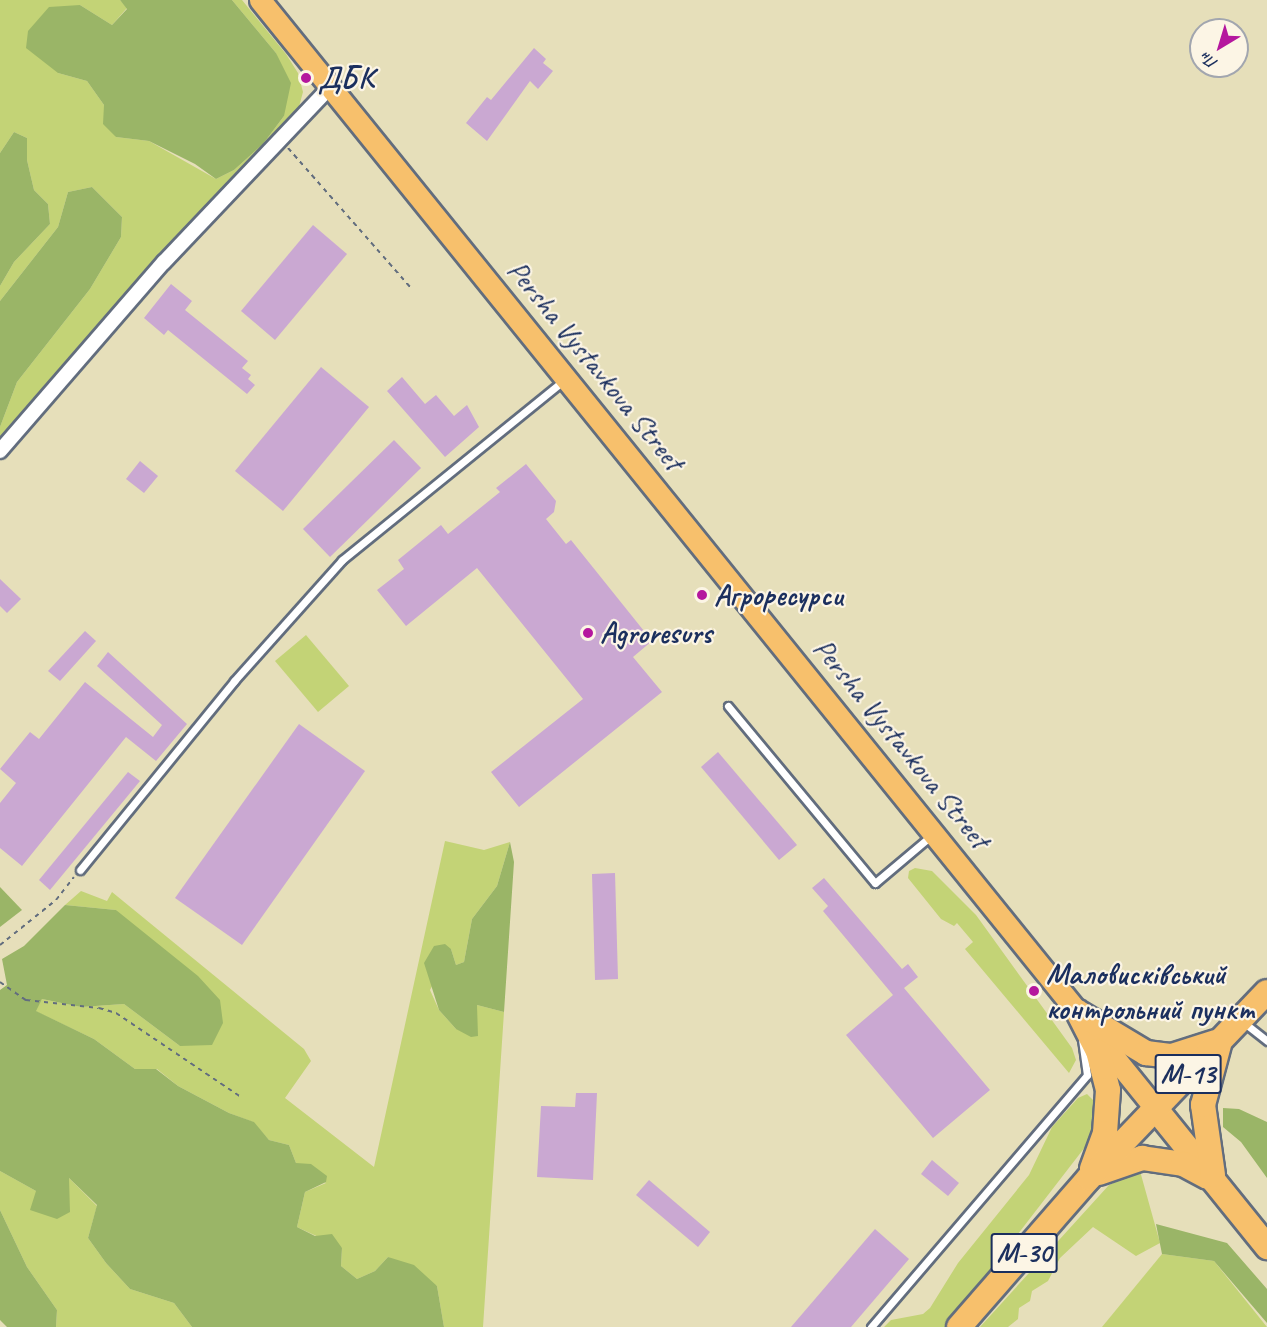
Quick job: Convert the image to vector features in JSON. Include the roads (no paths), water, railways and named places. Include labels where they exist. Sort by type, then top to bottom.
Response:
[{"type":"highway","name":"М-13","points":[[1155,1108],[1267,992]]},
{"type":"highway","points":[[1078,1012],[1146,1053],[1172,1056],[1221,1040]]},
{"type":"highway","points":[[1078,1012],[1098,1051],[1108,1090],[1105,1133],[1089,1178]]},
{"type":"highway","points":[[1214,1180],[1204,1131],[1203,1105],[1221,1040]]},
{"type":"highway","name":"М-30","points":[[959,1327],[1089,1178],[1155,1108]]},
{"type":"highway","name":"Persha Vystavkova Street","points":[[1155,1108],[1267,1247]]},
{"type":"highway","points":[[1089,1178],[1118,1163],[1142,1158],[1183,1164],[1214,1180]]},
{"type":"main road","name":"Persha Vystavkova Street","points":[[260,0],[1155,1108]]},
{"type":"street","points":[[0,451],[164,262],[330,87]]},
{"type":"lane","points":[[80,870],[234,681],[342,560],[566,378]]},
{"type":"lane","points":[[728,706],[875,883],[934,833]]},
{"type":"lane","points":[[871,1327],[1087,1075],[1078,1012]]},
{"type":"lane","points":[[1241,1020],[1267,1041]]},
{"type":"place","name":"ДБК","points":[[306,78]]},
{"type":"place","name":"Агроресурси","points":[[702,595]]},
{"type":"place","name":"Agroresurs","points":[[588,633]]},
{"type":"place","name":"Маловисківський контрольний пункт","points":[[1034,991]]}]
